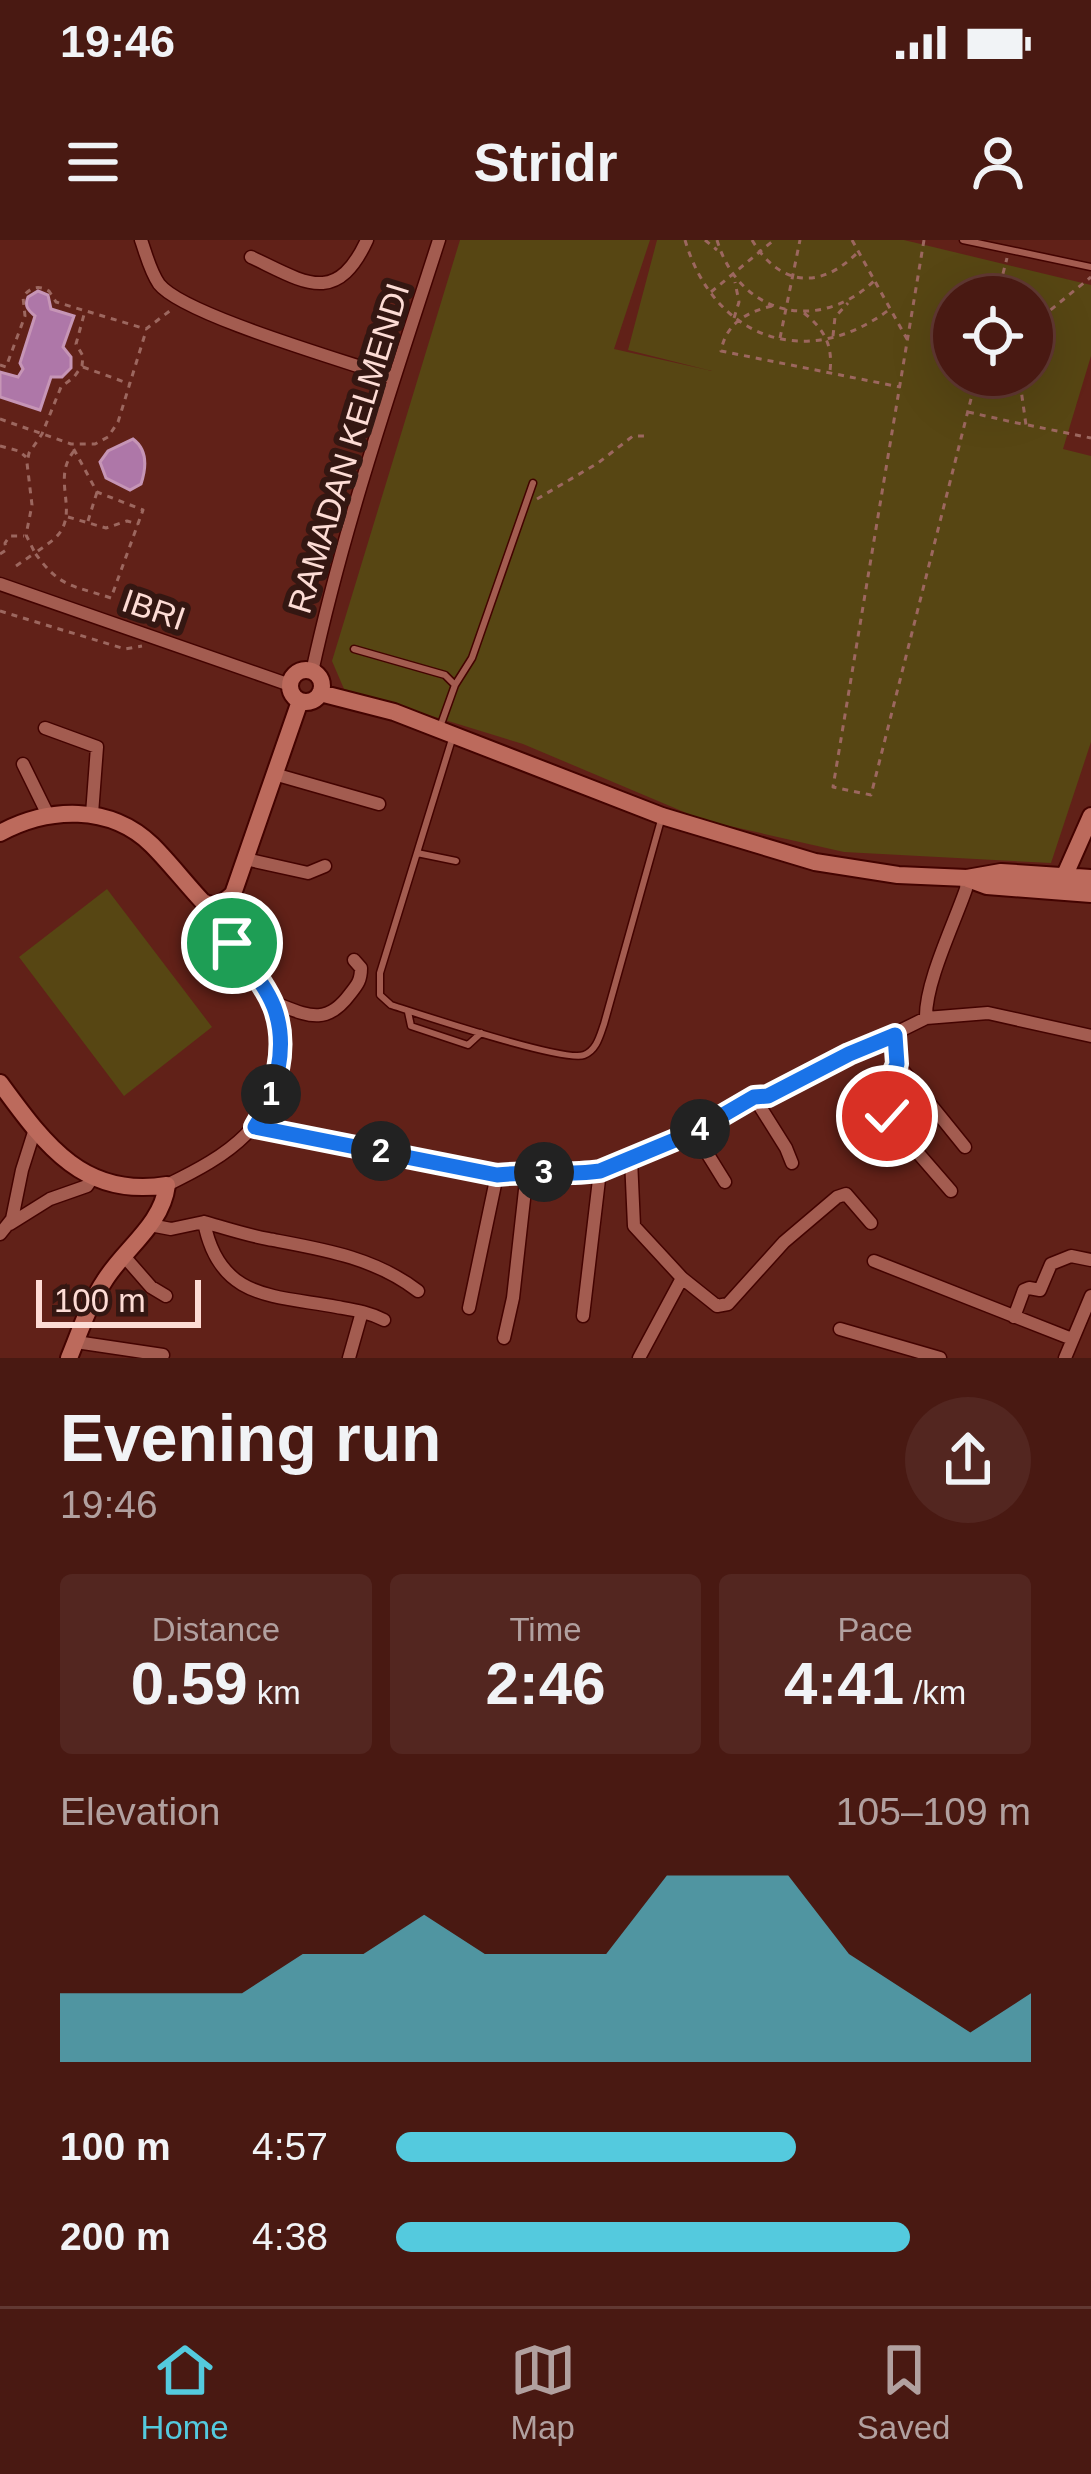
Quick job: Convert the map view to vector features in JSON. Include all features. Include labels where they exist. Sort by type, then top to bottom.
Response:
[{"type":"street","points":[[141,240],[161,287],[195,309],[394,378]]},
{"type":"street","points":[[251,257],[302,281],[323,285],[343,277],[367,240]]},
{"type":"street","name":"RAMADAN KELMENDI","points":[[312,672],[336,569],[439,240]]},
{"type":"street","name":"IBRI","points":[[0,584],[166,641],[295,693]]},
{"type":"street","points":[[232,943],[232,894],[274,774],[298,673],[312,672],[320,679],[320,693],[310,702],[295,693]]},
{"type":"street","points":[[320,693],[394,712],[662,816],[815,862],[898,875],[967,878],[987,886],[1074,885],[1091,819]]},
{"type":"street","points":[[45,728],[97,747],[92,814]]},
{"type":"street","points":[[22,764],[48,815]]},
{"type":"street","points":[[274,774],[379,804]]},
{"type":"street","points":[[0,833],[48,815],[92,814],[149,842],[195,893],[272,1002],[280,1036],[280,1066],[255,1127],[203,1168],[167,1185],[145,1189],[93,1177],[61,1158],[1,1088]]},
{"type":"street","points":[[245,859],[308,873],[325,866]]},
{"type":"street","points":[[926,1018],[967,878]]},
{"type":"street","points":[[195,893],[210,905],[223,903],[232,894]]},
{"type":"street","points":[[272,1002],[313,1017],[331,1012],[361,978],[361,968],[354,960]]},
{"type":"street","points":[[255,1127],[497,1175],[584,1174],[694,1132],[754,1097],[768,1096],[926,1018],[988,1013],[1091,1036]]},
{"type":"street","points":[[895,1035],[897,1064],[879,1108],[951,1191]]},
{"type":"street","points":[[897,1064],[964,1147]]},
{"type":"street","points":[[754,1097],[792,1163]]},
{"type":"street","points":[[5,1229],[35,1129]]},
{"type":"street","points":[[694,1132],[725,1182]]},
{"type":"street","points":[[632,1159],[632,1221],[710,1303],[724,1306],[830,1201],[846,1194],[872,1223]]},
{"type":"street","points":[[583,1316],[600,1171]]},
{"type":"street","points":[[504,1338],[527,1172]]},
{"type":"street","points":[[469,1308],[497,1175]]},
{"type":"street","points":[[5,1229],[50,1198],[87,1186],[93,1177]]},
{"type":"street","points":[[163,1355],[72,1350],[104,1281],[161,1210],[167,1185]]},
{"type":"street","points":[[150,1225],[171,1229],[204,1222],[328,1249],[389,1273],[418,1291]]},
{"type":"street","points":[[204,1222],[215,1257],[246,1289],[362,1312],[384,1321]]},
{"type":"street","points":[[123,1255],[151,1287],[166,1296]]},
{"type":"street","points":[[1014,1317],[1024,1290],[1040,1290],[1052,1264],[1071,1256],[1091,1260]]},
{"type":"street","points":[[874,1261],[1072,1339]]},
{"type":"street","points":[[639,1358],[682,1278]]},
{"type":"street","points":[[1064,1358],[1086,1322],[1091,1296]]},
{"type":"street","points":[[349,1358],[362,1312]]},
{"type":"street","points":[[840,1329],[940,1358]]},
{"type":"lane","points":[[966,240],[1091,267]]},
{"type":"lane","points":[[533,483],[472,658],[455,685],[417,853],[380,973],[380,995],[391,1005],[481,1033],[583,1056],[595,1047],[604,1024],[662,816]]},
{"type":"lane","points":[[354,649],[446,675],[455,685]]},
{"type":"lane","points":[[417,853],[457,861]]},
{"type":"lane","points":[[408,1010],[411,1026],[458,1042],[468,1045],[481,1033]]},
{"type":"path","points":[[685,240],[698,275],[722,309],[780,338],[830,338],[859,329],[890,309]]},
{"type":"path","points":[[705,240],[721,254]]},
{"type":"path","points":[[717,240],[739,297],[736,320]]},
{"type":"path","points":[[752,240],[778,271],[794,277],[823,276],[842,268],[858,252]]},
{"type":"path","points":[[709,293],[774,240]]},
{"type":"path","points":[[780,338],[800,240]]},
{"type":"path","points":[[852,240],[908,340]]},
{"type":"path","points":[[925,240],[833,787],[871,795],[972,396]]},
{"type":"path","points":[[1002,276],[1009,250]]},
{"type":"path","points":[[732,275],[742,287],[786,310],[823,309],[851,301]]},
{"type":"path","points":[[1053,308],[1091,277]]},
{"type":"path","points":[[830,373],[835,317],[874,281]]},
{"type":"path","points":[[0,365],[6,367],[25,316],[23,297],[31,289],[43,287],[56,302],[146,329]]},
{"type":"path","points":[[0,419],[73,447],[108,437],[118,422],[146,329],[168,314],[178,298]]},
{"type":"path","points":[[772,306],[736,320],[725,335],[722,351],[900,387]]},
{"type":"path","points":[[73,447],[97,492],[142,510],[111,598],[58,581],[26,536],[32,505],[28,456],[61,387],[82,366],[76,344],[85,311]]},
{"type":"path","points":[[802,311],[830,338]]},
{"type":"path","points":[[82,366],[130,384]]},
{"type":"path","points":[[1022,396],[1026,424]]},
{"type":"path","points":[[968,412],[1091,438]]},
{"type":"path","points":[[525,506],[598,463],[633,436],[645,436]]},
{"type":"path","points":[[0,446],[28,456]]},
{"type":"path","points":[[16,566],[57,538],[67,517],[63,472],[73,447]]},
{"type":"path","points":[[87,523],[97,492]]},
{"type":"path","points":[[67,517],[106,528],[127,520],[138,524]]},
{"type":"path","points":[[0,554],[6,550],[7,538],[26,536]]},
{"type":"path","points":[[0,611],[125,649],[166,641]]},
{"type":"shaded area","points":[[460,240],[650,240],[614,349],[712,371],[628,350],[657,240],[904,240],[1091,285],[1091,356],[1063,449],[1091,456],[1091,742],[1051,863],[844,852],[703,820],[523,744],[344,689],[332,661]]},
{"type":"shaded area","points":[[38,291],[48,295],[51,309],[74,316],[63,347],[71,357],[71,368],[62,377],[51,377],[40,410],[0,397],[0,372],[18,377],[23,369],[20,363],[35,316],[27,300]]},
{"type":"shaded area","points":[[133,439],[145,466],[141,484],[130,490],[106,478],[100,462],[108,451]]},
{"type":"shaded area","points":[[107,889],[212,1027],[124,1096],[19,957]]},
{"type":"route","points":[[232,943],[272,1002],[280,1036],[280,1066],[255,1127],[497,1175],[584,1174],[694,1132],[754,1097],[768,1096],[895,1035],[897,1064],[879,1105],[887,1116]]}]
